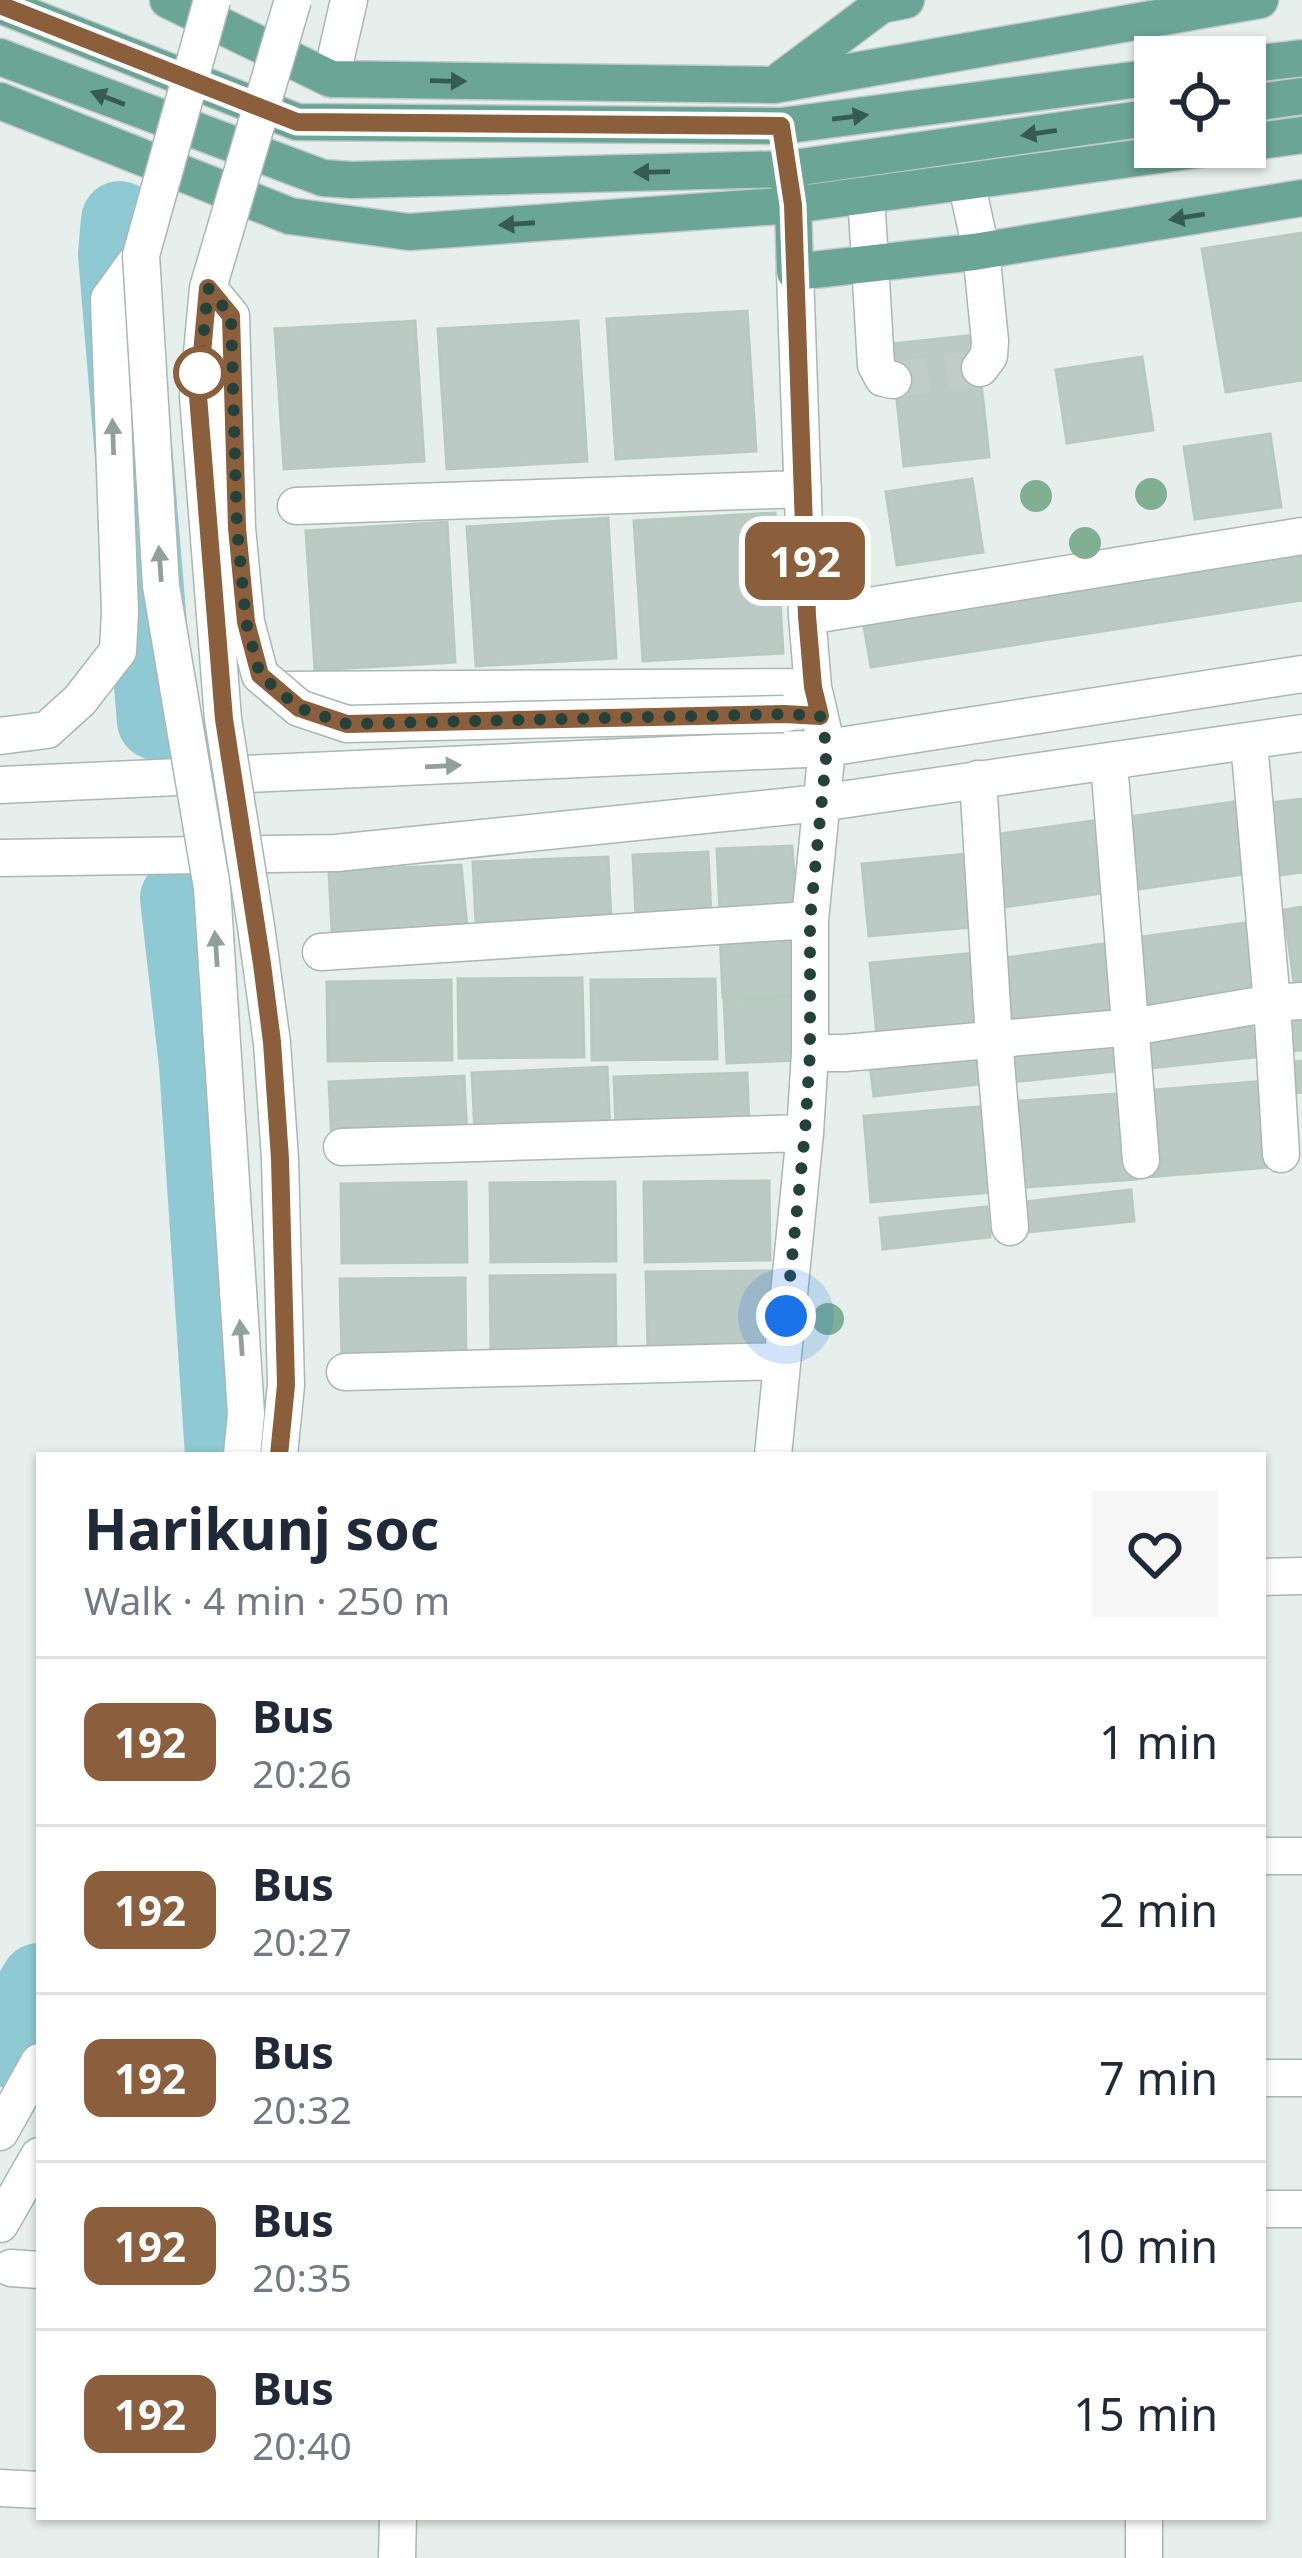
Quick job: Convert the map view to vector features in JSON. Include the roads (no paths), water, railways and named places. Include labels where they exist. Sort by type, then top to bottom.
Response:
[{"type":"main road","points":[[168,0],[332,79],[774,85],[1260,0]]},
{"type":"main road","points":[[774,85],[881,5],[906,0]]},
{"type":"main road","points":[[0,5],[297,122],[781,126],[1134,80]]},
{"type":"main road","points":[[0,57],[323,178],[790,187],[866,195],[1134,158]]},
{"type":"main road","points":[[1266,62],[1302,58]]},
{"type":"main road","points":[[774,85],[790,187],[795,272],[982,250],[1302,198]]},
{"type":"main road","points":[[1266,101],[1302,96]]},
{"type":"main road","points":[[0,101],[290,216],[409,232],[790,187],[1134,121]]},
{"type":"main road","points":[[1266,140],[1302,135]]},
{"type":"street","points":[[212,0],[141,255],[161,586],[212,888],[246,1414],[242,1452]]},
{"type":"street","points":[[279,1452],[286,1385],[272,1042],[224,719],[198,396],[208,288],[292,0]]},
{"type":"street","points":[[332,79],[349,0]]},
{"type":"street","points":[[966,181],[982,250],[991,350],[980,368]]},
{"type":"street","points":[[866,195],[876,364],[883,377],[892,380]]},
{"type":"street","points":[[0,736],[47,730],[80,700],[118,651],[109,299],[141,255]]},
{"type":"street","points":[[773,1452],[805,1133],[810,920],[820,803],[811,716],[795,272]]},
{"type":"street","points":[[208,288],[231,316],[237,528],[246,622],[260,675],[299,708],[347,724],[811,716]]},
{"type":"street","points":[[296,506],[802,490]]},
{"type":"street","points":[[807,616],[1302,536]]},
{"type":"street","points":[[0,785],[1302,674]]},
{"type":"street","points":[[277,690],[811,716]]},
{"type":"street","points":[[0,858],[336,853],[820,803],[1302,733]]},
{"type":"street","points":[[1249,742],[1287,1002],[1281,1154]]},
{"type":"street","points":[[1109,763],[1141,1160]]},
{"type":"street","points":[[977,779],[1010,1227]]},
{"type":"street","points":[[321,952],[810,920]]},
{"type":"street","points":[[810,1053],[1132,1027],[1287,1002]]},
{"type":"street","points":[[342,1147],[805,1133]]},
{"type":"street","points":[[345,1372],[781,1361]]},
{"type":"street","points":[[1266,1576],[1302,1576]]},
{"type":"street","points":[[1266,1856],[1302,1856]]},
{"type":"street","points":[[0,2132],[36,2067]]},
{"type":"street","points":[[1266,2078],[1302,2078]]},
{"type":"street","points":[[0,2224],[36,2161]]},
{"type":"street","points":[[1266,2209],[1302,2210]]},
{"type":"street","points":[[0,2488],[36,2490]]},
{"type":"street","points":[[397,2558],[398,2520]]},
{"type":"street","points":[[1144,2520],[1144,2558]]},
{"type":"waterway","points":[[120,220],[117,254],[156,721]]},
{"type":"waterway","points":[[179,898],[198,1065],[224,1452]]},
{"type":"waterway","points":[[0,2048],[36,1987]]},
{"type":"tunnel","points":[[893,380],[980,368]]}]
